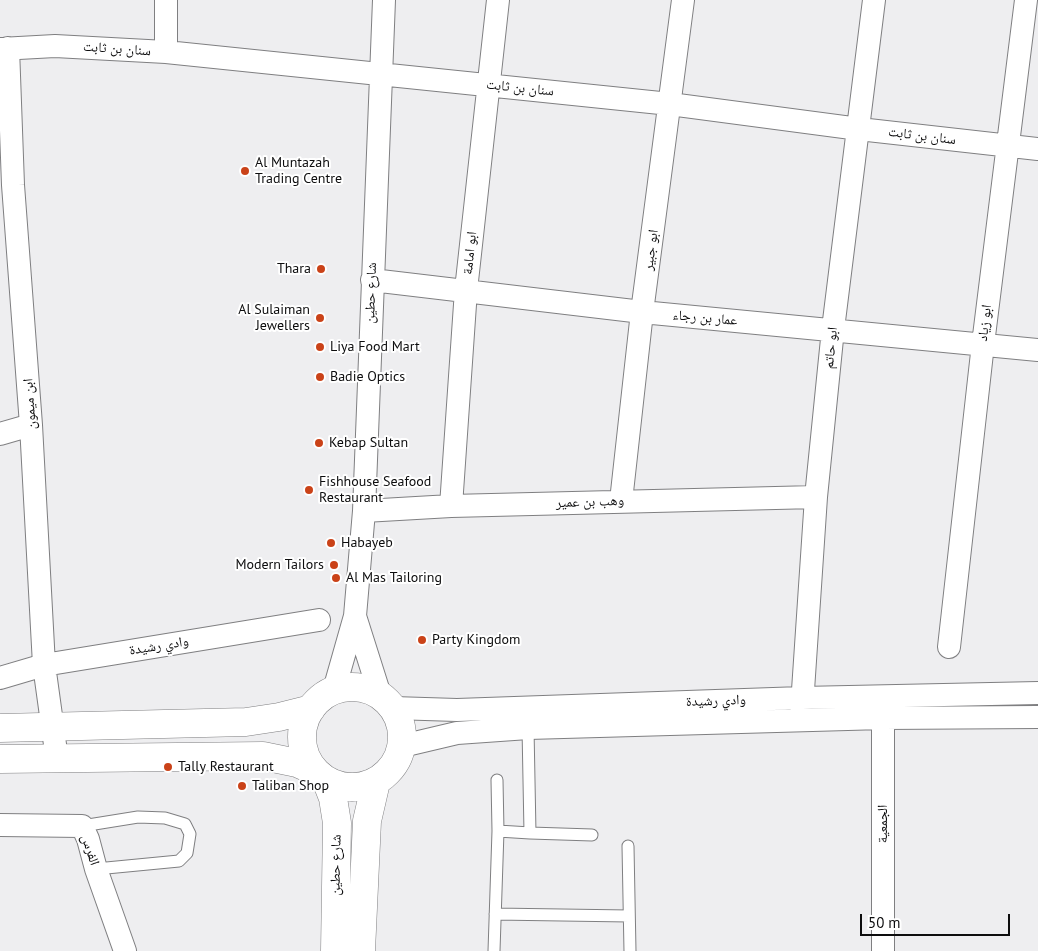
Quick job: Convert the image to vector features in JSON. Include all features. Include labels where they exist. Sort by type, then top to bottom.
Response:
[{"type":"street","points":[[166,0],[166,52]]},
{"type":"street","name":"شارع حطين","points":[[334,690],[355,616],[364,512],[384,0]]},
{"type":"street","name":"ابو امامة","points":[[451,506],[466,290],[498,0]]},
{"type":"street","name":"ابو جبير","points":[[621,500],[642,312],[683,0]]},
{"type":"street","name":"ابو حاتم","points":[[801,720],[816,497],[832,329],[874,0]]},
{"type":"street","name":"ابو زياد","points":[[949,647],[983,344],[1026,0]]},
{"type":"street","name":"سنان بن ثابت","points":[[4,49],[89,46],[166,52],[381,76],[488,84],[670,104],[859,129],[1038,149]]},
{"type":"street","name":"ابن ميمون","points":[[4,49],[7,186],[31,425],[44,665],[57,759]]},
{"type":"street","name":"عمار بن رجاء","points":[[372,280],[642,312],[1038,350]]},
{"type":"street","points":[[0,434],[31,425]]},
{"type":"street","name":"وهب بن عمير","points":[[364,512],[451,506],[621,500],[816,497]]},
{"type":"street","name":"شارع حطين","points":[[355,616],[387,701]]},
{"type":"street","name":"وادي رشيدة","points":[[0,678],[44,665],[319,620]]},
{"type":"street","points":[[0,759],[263,756],[297,763],[335,785],[356,787],[376,782],[394,764],[402,746],[402,726],[387,701],[371,690],[353,686],[334,690],[317,701],[304,720],[302,734],[303,747],[320,775]]},
{"type":"street","name":"وادي رشيدة","points":[[387,701],[457,710],[802,698],[1038,693]]},
{"type":"street","name":"الجمعية","points":[[883,951],[884,696]]},
{"type":"street","points":[[0,728],[246,722],[279,717],[311,708]]},
{"type":"street","name":"وادي رشيدة","points":[[402,746],[457,733],[528,728],[883,718],[1038,717]]},
{"type":"street","name":"شارع حطين","points":[[320,775],[333,798],[337,823],[335,951]]},
{"type":"street","name":"شارع حطين","points":[[362,951],[367,821],[376,782]]},
{"type":"street","name":"الفرس","points":[[0,826],[82,826],[126,951]]},
{"type":"lane","points":[[528,728],[530,833]]},
{"type":"lane","points":[[494,951],[498,831],[497,780]]},
{"type":"lane","points":[[82,826],[138,818],[164,818],[185,824],[190,834],[187,853],[179,861],[96,868]]},
{"type":"lane","points":[[498,831],[592,835]]},
{"type":"lane","points":[[628,846],[630,951]]},
{"type":"lane","points":[[495,914],[629,916]]},
{"type":"place","name":"Al Muntazah Trading Centre","points":[[245,171]]},
{"type":"place","name":"Thara","points":[[321,269]]},
{"type":"place","name":"Al Sulaiman Jewellers","points":[[320,318]]},
{"type":"place","name":"Liya Food Mart","points":[[320,347]]},
{"type":"place","name":"Badie Optics","points":[[320,377]]},
{"type":"place","name":"Kebap Sultan","points":[[319,443]]},
{"type":"place","name":"Fishhouse Seafood Restaurant","points":[[309,490]]},
{"type":"place","name":"Habayeb","points":[[331,543]]},
{"type":"place","name":"Modern Tailors","points":[[334,565]]},
{"type":"place","name":"Al Mas Tailoring","points":[[336,578]]},
{"type":"place","name":"Party Kingdom","points":[[422,640]]},
{"type":"place","name":"Tally Restaurant","points":[[168,767]]},
{"type":"place","name":"Taliban Shop","points":[[242,786]]}]
